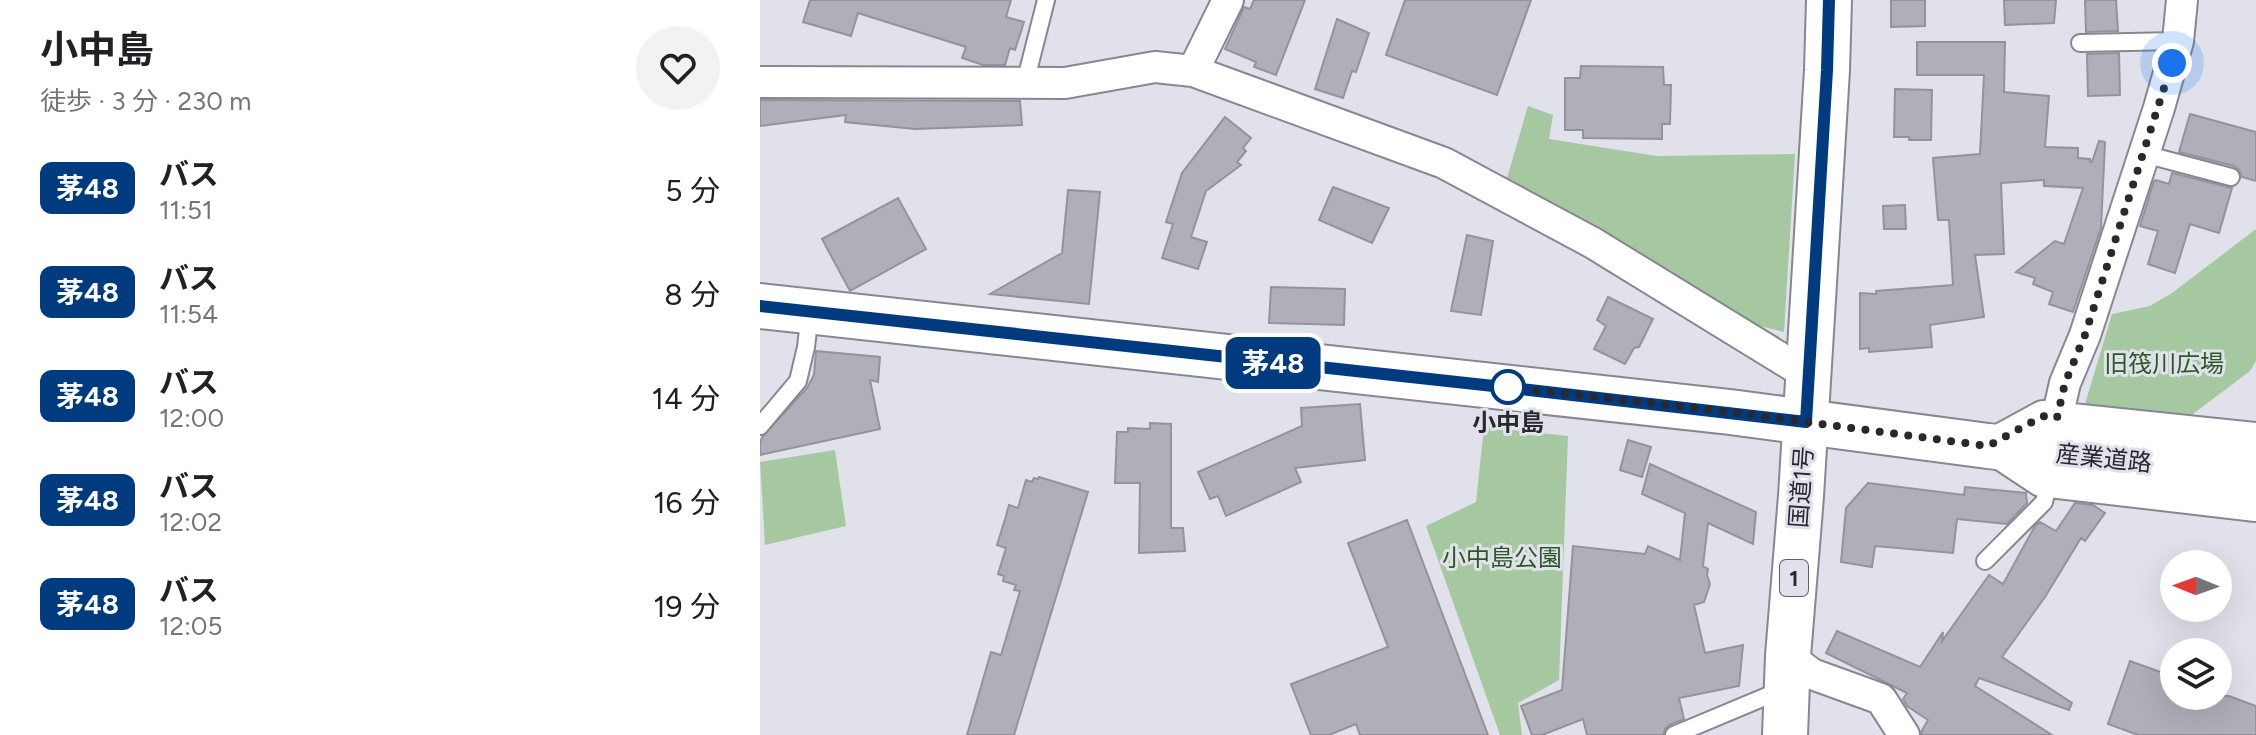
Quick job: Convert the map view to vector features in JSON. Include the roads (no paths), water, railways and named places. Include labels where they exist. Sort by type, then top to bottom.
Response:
[{"type":"main road","name":"国道1号","points":[[1785,735],[1829,0]]},
{"type":"main road","name":"産業道路","points":[[760,306],[2256,474]]},
{"type":"street","points":[[1193,71],[1228,0]]},
{"type":"street","points":[[2057,418],[2065,383],[2085,335],[2178,41],[2182,0]]},
{"type":"street","points":[[760,82],[1065,83],[1155,67],[1193,71],[1444,163],[1593,243],[1808,375]]},
{"type":"street","points":[[2256,438],[2043,416],[1988,446],[2041,481],[2256,506]]},
{"type":"street","points":[[1787,672],[1812,674],[1881,699],[1904,735]]},
{"type":"lane","points":[[1025,83],[1046,0]]},
{"type":"lane","points":[[2080,43],[2178,41]]},
{"type":"lane","points":[[2144,154],[2231,177]]},
{"type":"lane","points":[[760,426],[798,381],[810,312]]},
{"type":"lane","points":[[1985,561],[2044,502],[2049,481]]},
{"type":"lane","points":[[1674,735],[1787,672]]},
{"type":"place","name":"小中島","points":[[1508,387]]},
{"type":"park label","name":"旧筏川広場","points":[[2164,363]]},
{"type":"park label","name":"小中島公園","points":[[1502,557]]}]
